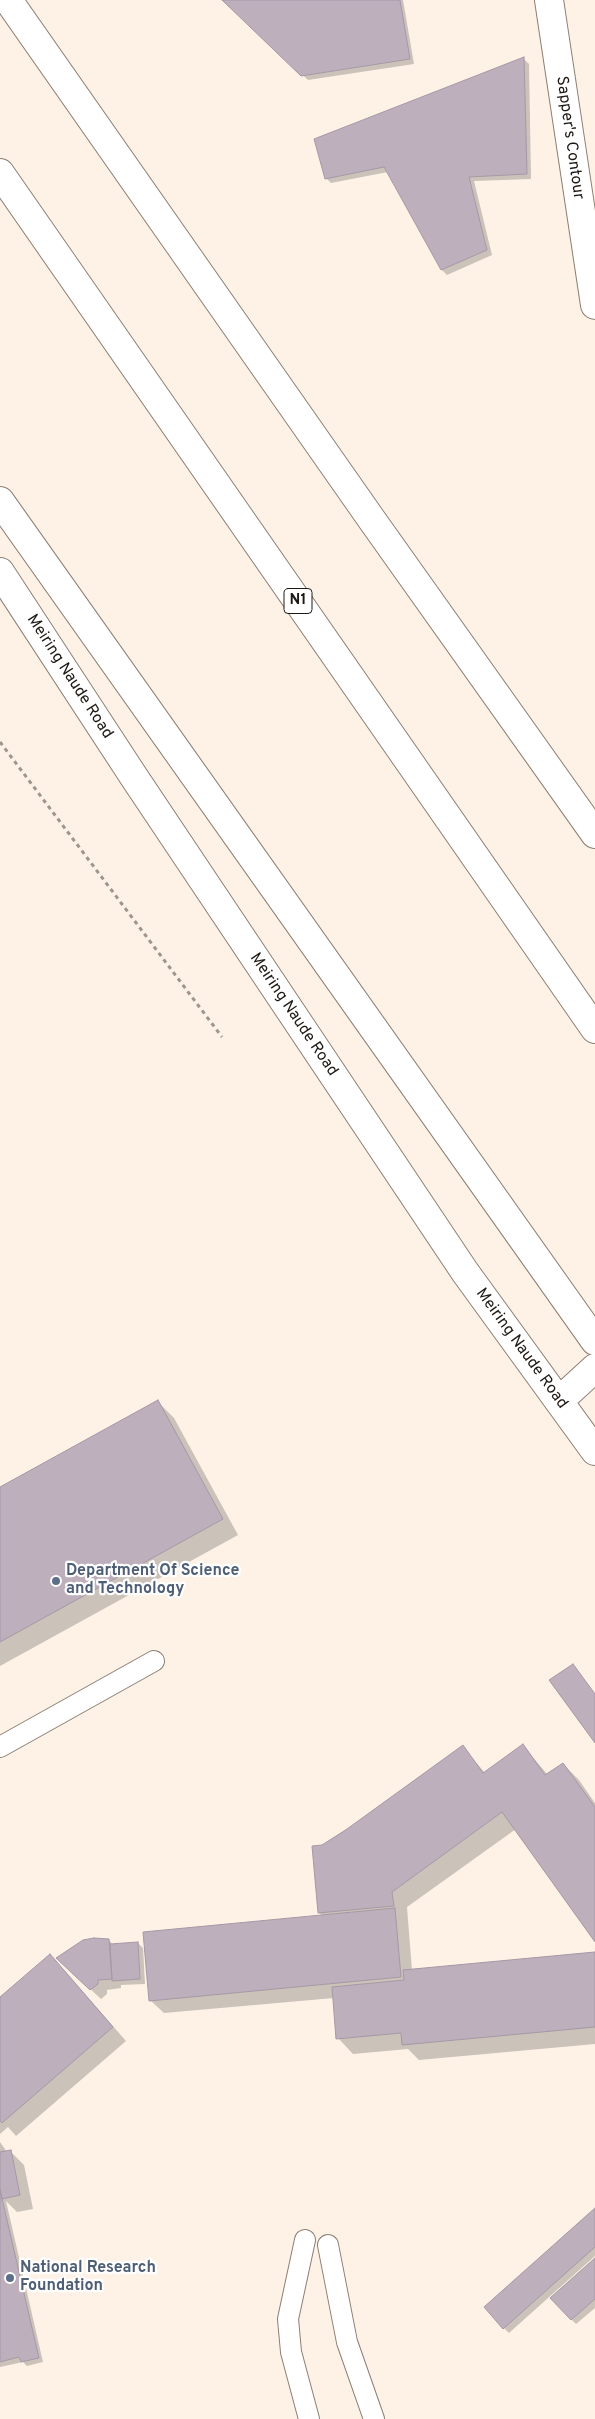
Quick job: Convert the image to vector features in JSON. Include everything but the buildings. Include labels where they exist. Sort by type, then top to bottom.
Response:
[{"type":"main road","points":[[8,0],[372,520],[595,834]]},
{"type":"main road","name":"Sapper's Contour","points":[[549,0],[595,306]]},
{"type":"main road","name":"N1","points":[[0,173],[595,1029]]},
{"type":"main road","points":[[0,500],[595,1341]]},
{"type":"main road","name":"Meiring Naude Road","points":[[0,572],[454,1256],[595,1451]]},
{"type":"main road","points":[[558,1401],[595,1368]]},
{"type":"lane","points":[[0,1748],[154,1661]]},
{"type":"lane","points":[[305,2240],[288,2319],[291,2352],[308,2419]]},
{"type":"lane","points":[[328,2245],[347,2342],[374,2419]]},
{"type":"path","points":[[0,742],[222,1037]]},
{"type":"place","name":"Department Of Science and Technology","points":[[56,1581]]},
{"type":"place","name":"National Research Foundation","points":[[10,2278]]}]
